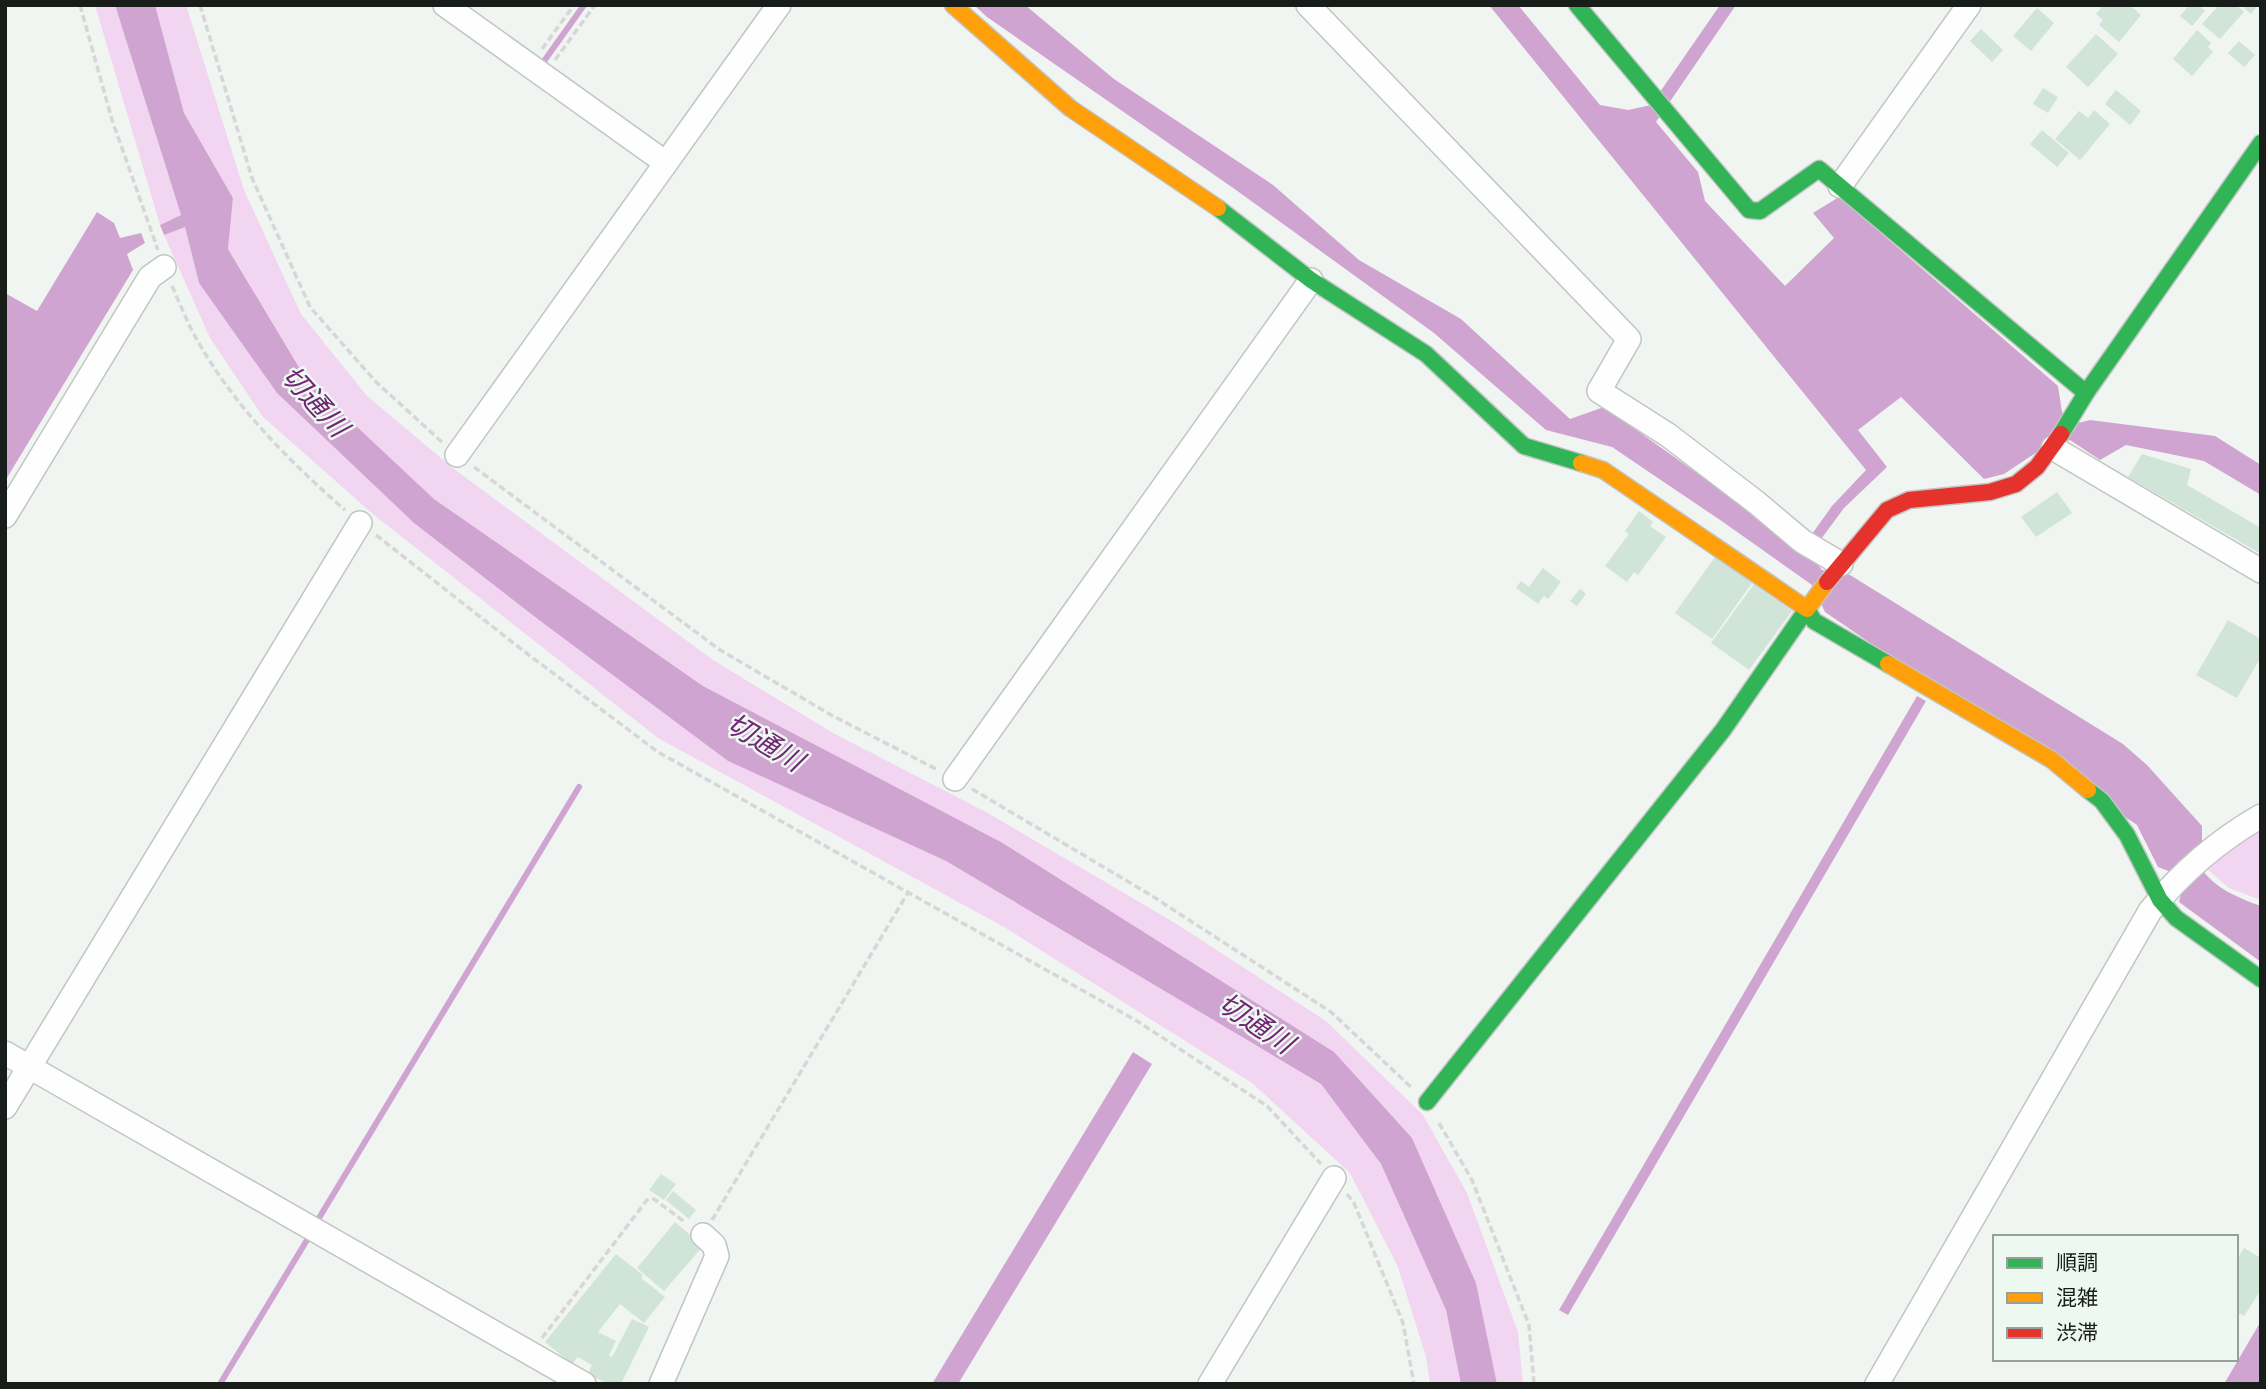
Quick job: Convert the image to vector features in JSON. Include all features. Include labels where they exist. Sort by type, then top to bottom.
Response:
[{"type":"street","points":[[445,5],[666,163]]},
{"type":"street","points":[[457,454],[779,5]]},
{"type":"street","points":[[953,5],[1070,108],[1203,197],[1311,280],[1426,354],[1524,446],[1603,470],[1807,609],[1814,621],[2052,760],[2102,801],[2167,892],[2176,918],[2261,979]]},
{"type":"street","points":[[1308,5],[1629,340],[1599,391],[1668,435],[1757,503],[1837,570]]},
{"type":"street","points":[[1577,5],[1749,210],[1760,211],[1819,169],[2086,393]]},
{"type":"street","points":[[1840,186],[1969,5]]},
{"type":"street","points":[[1427,1102],[1723,730],[1807,609],[1887,510],[1909,500],[1990,492],[2016,484],[2036,467],[2056,444],[2086,393],[2261,143]]},
{"type":"street","points":[[5,516],[150,277],[164,267]]},
{"type":"street","points":[[955,779],[1311,280]]},
{"type":"street","points":[[2056,444],[2261,571]]},
{"type":"street","points":[[5,1107],[360,523]]},
{"type":"street","points":[[1877,1384],[2136,936],[2167,892],[2232,833],[2261,816]]},
{"type":"street","points":[[5,1053],[584,1384]]},
{"type":"street","points":[[1210,1384],[1334,1178]]},
{"type":"street","points":[[661,1384],[717,1256],[714,1245],[703,1235]]},
{"type":"path","points":[[80,5],[112,120],[164,267],[199,345],[250,418],[313,482],[360,523],[658,752],[1137,1021],[1267,1106],[1354,1203],[1403,1323],[1414,1384]]},
{"type":"path","points":[[200,5],[251,178],[310,307],[376,382],[457,454],[720,650],[833,716],[955,779],[1149,894],[1331,1012],[1427,1102],[1472,1180],[1528,1325],[1534,1384]]},
{"type":"path","points":[[537,71],[574,5]]},
{"type":"path","points":[[537,71],[595,5]]},
{"type":"path","points":[[530,1352],[647,1200],[654,1199],[703,1235],[909,891]]},
{"type":"shaded area","points":[[95,5],[115,5],[181,215],[160,225]]},
{"type":"shaded area","points":[[155,5],[186,5],[244,190],[301,314],[367,396],[454,469],[713,660],[833,733],[986,812],[1175,923],[1326,1021],[1423,1115],[1467,1193],[1518,1332],[1523,1384],[1497,1384],[1476,1283],[1412,1138],[1001,842],[703,686],[434,499],[306,379],[228,249],[233,198],[184,113]]},
{"type":"shaded area","points":[[185,226],[199,283],[277,393],[414,523],[539,620],[728,761],[946,861],[1321,1084],[1381,1164],[1446,1310],[1461,1384],[1430,1384],[1426,1357],[1398,1267],[1350,1173],[1252,1083],[1004,927],[658,738],[374,515],[263,417],[210,338],[164,235]]},
{"type":"shaded area","points":[[2256,831],[2261,834],[2261,900],[2229,888],[2206,868]]},
{"type":"water","name":"切通川","points":[[115,5],[155,5],[184,113],[233,198],[228,249],[306,379],[434,499],[703,686],[1001,842],[1334,1052],[1412,1138],[1476,1283],[1497,1384],[1461,1384],[1446,1310],[1381,1164],[1321,1084],[946,861],[728,761],[414,523],[277,393],[199,283],[185,227],[164,235],[160,225],[181,215]]},
{"type":"water","points":[[974,5],[1025,5],[1114,79],[1273,185],[1359,260],[1461,319],[1570,419],[1604,407],[1802,548],[1832,506],[1866,470],[1489,5],[1518,5],[1600,105],[1628,110],[1651,105],[1720,5],[1736,5],[1656,122],[1698,172],[1705,201],[1785,286],[1834,238],[1813,213],[1839,197],[2058,386],[2062,412],[2078,423],[2090,420],[2215,436],[2261,465],[2261,495],[2204,461],[2126,445],[2100,460],[2070,440],[2034,454],[2004,474],[1984,479],[1901,397],[1858,430],[1887,467],[1844,508],[1810,554],[1822,570],[1850,575],[2123,744],[2147,765],[2202,826],[2202,842],[2192,855],[2206,874],[2221,888],[2261,906],[2261,962],[2179,902],[2183,886],[2171,872],[2158,867],[2137,825],[1825,612],[1812,585],[1612,447],[1546,430],[1434,333],[1236,190],[987,17]]},
{"type":"water","points":[[97,212],[114,223],[120,238],[141,233],[145,243],[127,254],[133,270],[5,481],[5,293],[37,311]]},
{"type":"water","points":[[1917,696],[1926,701],[1568,1315],[1559,1310]]},
{"type":"water","points":[[1133,1052],[1152,1064],[958,1384],[932,1384]]},
{"type":"water","points":[[2261,1321],[2261,1384],[2224,1384]]},
{"type":"building","points":[[2103,5],[2130,5],[2141,15],[2119,42],[2099,25],[2103,20],[2096,14]]},
{"type":"building","points":[[2189,5],[2199,5],[2205,11],[2192,26],[2180,16]]},
{"type":"building","points":[[2219,5],[2236,5],[2244,12],[2220,39],[2202,24]]},
{"type":"building","points":[[2241,5],[2258,5],[2251,14]]},
{"type":"building","points":[[2037,8],[2054,23],[2031,51],[2013,36]]},
{"type":"building","points":[[1981,29],[2003,50],[1992,62],[1970,41]]},
{"type":"building","points":[[2197,30],[2211,43],[2208,47],[2213,52],[2192,76],[2173,59]]},
{"type":"building","points":[[2096,34],[2118,54],[2088,87],[2066,67]]},
{"type":"building","points":[[2239,41],[2255,55],[2244,67],[2228,53]]},
{"type":"building","points":[[2043,88],[2058,97],[2048,113],[2033,104]]},
{"type":"building","points":[[2116,90],[2141,111],[2130,125],[2105,104]]},
{"type":"building","points":[[2094,110],[2110,124],[2080,160],[2055,139],[2079,111],[2088,118]]},
{"type":"building","points":[[2042,130],[2069,153],[2057,167],[2030,144]]},
{"type":"building","points":[[2142,454],[2191,469],[2187,485],[2261,528],[2261,554],[2128,477]]},
{"type":"building","points":[[2057,492],[2072,513],[2036,537],[2021,517]]},
{"type":"building","points":[[1639,511],[1653,522],[1650,526],[1666,537],[1638,575],[1634,572],[1627,582],[1605,566],[1629,534],[1625,531]]},
{"type":"building","points":[[1715,557],[1752,583],[1712,639],[1675,613]]},
{"type":"building","points":[[1543,568],[1561,582],[1548,599],[1544,596],[1538,604],[1516,588],[1521,581],[1529,587]]},
{"type":"building","points":[[1754,584],[1792,611],[1749,670],[1711,643]]},
{"type":"building","points":[[1580,589],[1586,594],[1577,606],[1570,601]]},
{"type":"building","points":[[2228,620],[2261,639],[2261,657],[2237,698],[2196,675]]},
{"type":"building","points":[[661,1174],[676,1184],[664,1200],[649,1190]]},
{"type":"building","points":[[673,1191],[696,1210],[689,1219],[666,1200]]},
{"type":"building","points":[[675,1222],[703,1246],[664,1291],[637,1268]]},
{"type":"building","points":[[2244,1248],[2261,1258],[2261,1290],[2244,1316],[2238,1313],[2238,1258]]},
{"type":"building","points":[[616,1254],[665,1297],[644,1323],[620,1304],[598,1332],[616,1341],[609,1355],[612,1357],[632,1319],[649,1327],[621,1384],[608,1384],[588,1374],[592,1365],[578,1357],[572,1364],[545,1342]]},
{"type":"waterway","points":[[542,64],[584,5]]},
{"type":"waterway","points":[[319,1218],[579,787]]},
{"type":"waterway","points":[[220,1384],[307,1240]]},
{"type":"traffic: fast","points":[[1577,5],[1749,210],[1760,211],[1819,169],[2086,393]]},
{"type":"traffic: fast","points":[[2061,434],[2086,393],[2261,143]]},
{"type":"traffic: fast","points":[[1218,208],[1311,280],[1426,354],[1524,446],[1581,463]]},
{"type":"traffic: fast","points":[[1427,1102],[1723,730],[1807,609],[1814,621],[1888,664]]},
{"type":"traffic: fast","points":[[2088,790],[2102,801],[2127,835],[2160,900],[2176,918],[2261,979]]},
{"type":"traffic: slow","points":[[953,5],[1070,108],[1218,208]]},
{"type":"traffic: slow","points":[[1581,463],[1603,470],[1807,609],[1827,582]]},
{"type":"traffic: slow","points":[[1888,664],[2052,760],[2088,790]]},
{"type":"traffic: jam","points":[[1827,582],[1887,510],[1909,500],[1990,492],[2016,484],[2037,467],[2061,434]]}]
